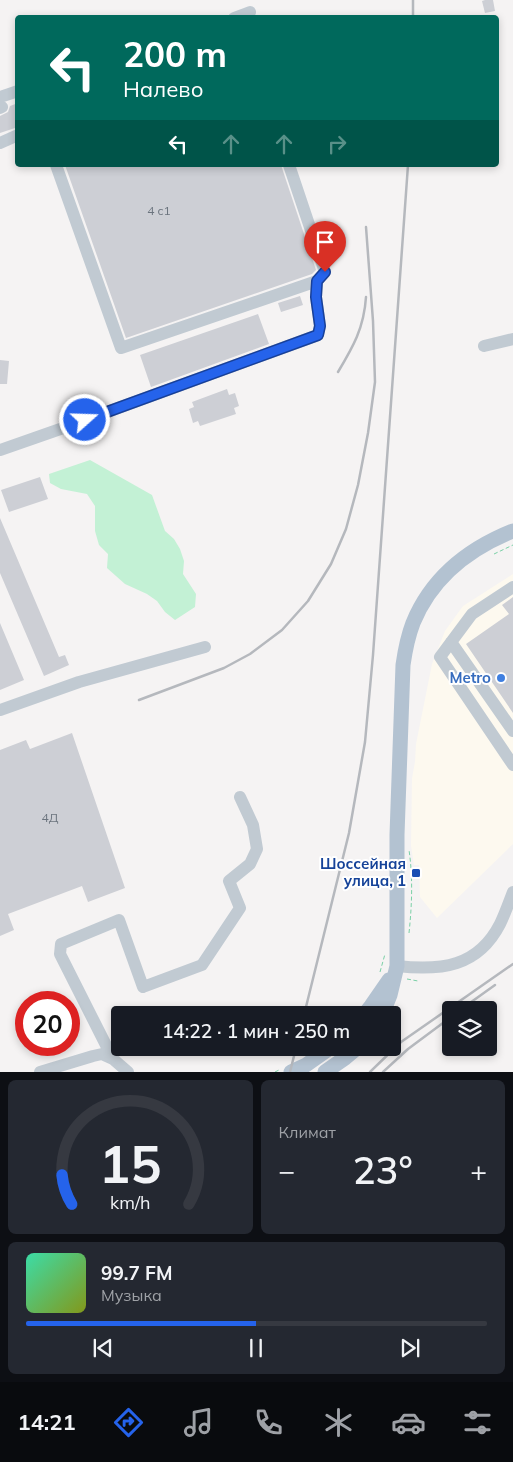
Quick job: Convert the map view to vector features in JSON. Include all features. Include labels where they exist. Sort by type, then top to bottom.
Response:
[{"type":"main road","points":[[386,1006],[401,972],[397,835],[403,665],[406,647],[413,624],[424,603],[438,582],[453,565],[473,550],[513,531]]},
{"type":"main road","points":[[371,1006],[384,988],[401,972]]},
{"type":"main road","points":[[291,1072],[319,1056]]},
{"type":"main road","points":[[325,1072],[347,1056]]},
{"type":"street","points":[[242,15],[250,12]]},
{"type":"street","points":[[1,104],[15,92]]},
{"type":"street","points":[[0,143],[15,136]]},
{"type":"street","points":[[57,167],[121,348],[317,281],[325,272],[290,167]]},
{"type":"street","points":[[0,450],[318,335],[320,326],[316,297],[317,281]]},
{"type":"street","points":[[484,346],[513,339]]},
{"type":"street","points":[[513,586],[472,614],[440,657],[513,765]]},
{"type":"street","points":[[451,642],[513,731]]},
{"type":"street","points":[[0,710],[79,682],[205,647]]},
{"type":"street","points":[[113,1059],[60,954],[61,944],[119,920],[143,987],[202,965],[240,908],[229,881],[250,864],[257,850],[253,825],[240,797]]},
{"type":"street","points":[[401,972],[420,968],[447,966],[469,958],[486,945],[500,924],[513,892]]},
{"type":"street","points":[[40,1072],[102,1054],[113,1059],[128,1072]]},
{"type":"path","points":[[489,556],[513,545]]},
{"type":"path","points":[[409,847],[412,906],[409,940]]},
{"type":"path","points":[[401,972],[418,982]]},
{"type":"shaded area","points":[[513,574],[513,844],[437,918],[420,897],[419,865],[414,865],[411,846],[412,778],[416,744],[432,664],[445,631],[463,606]]},
{"type":"green space","points":[[90,460],[152,495],[165,531],[174,539],[180,549],[184,561],[183,574],[196,594],[195,607],[175,620],[165,612],[157,601],[125,584],[107,568],[108,554],[99,545],[95,531],[95,506],[87,494],[61,489],[50,483],[49,474]]},
{"type":"building","points":[[493,0],[495,11],[485,13],[482,1]]},
{"type":"building","points":[[15,104],[15,128],[0,133],[0,116],[8,112],[10,106]]},
{"type":"building","points":[[66,167],[282,167],[316,270],[312,274],[126,338]]},
{"type":"building","points":[[300,296],[303,305],[281,312],[278,303]]},
{"type":"building","points":[[258,314],[269,344],[151,387],[140,355]]},
{"type":"building","points":[[0,360],[9,361],[7,384],[0,384]]},
{"type":"building","points":[[227,389],[229,395],[235,393],[239,406],[234,408],[236,414],[200,426],[198,421],[193,423],[189,409],[194,407],[192,402]]},
{"type":"building","points":[[40,477],[48,499],[9,512],[1,490]]},
{"type":"building","points":[[0,518],[59,657],[65,655],[69,665],[44,676],[0,573]]},
{"type":"building","name":"Metro","points":[[513,597],[513,713],[466,644],[509,614],[502,605]]},
{"type":"building","points":[[0,623],[24,680],[0,690]]},
{"type":"building","points":[[72,733],[125,888],[88,902],[82,886],[8,914],[14,930],[0,936],[0,750],[26,740],[30,749]]},
{"type":"railway","points":[[413,0],[413,15]]},
{"type":"railway","points":[[306,1006],[349,833],[365,742],[373,655],[408,167]]},
{"type":"railway","points":[[139,700],[224,668],[250,654],[282,630],[308,601],[331,564],[346,529],[358,485],[375,382],[373,321],[366,227]]},
{"type":"railway","points":[[338,372],[357,337],[363,318],[366,297]]},
{"type":"railway","points":[[370,1072],[401,1042],[513,964]]},
{"type":"railway","points":[[473,1001],[495,985]]},
{"type":"railway","points":[[383,1072],[408,1049],[442,1024]]},
{"type":"railway","points":[[290,1072],[294,1056]]},
{"type":"place","name":"Metro","points":[[501,678]]},
{"type":"place","name":"Шоссейная улица, 1","points":[[416,873]]},
{"type":"route","points":[[85,420],[318,335],[320,326],[316,297],[317,281],[325,272]]}]
